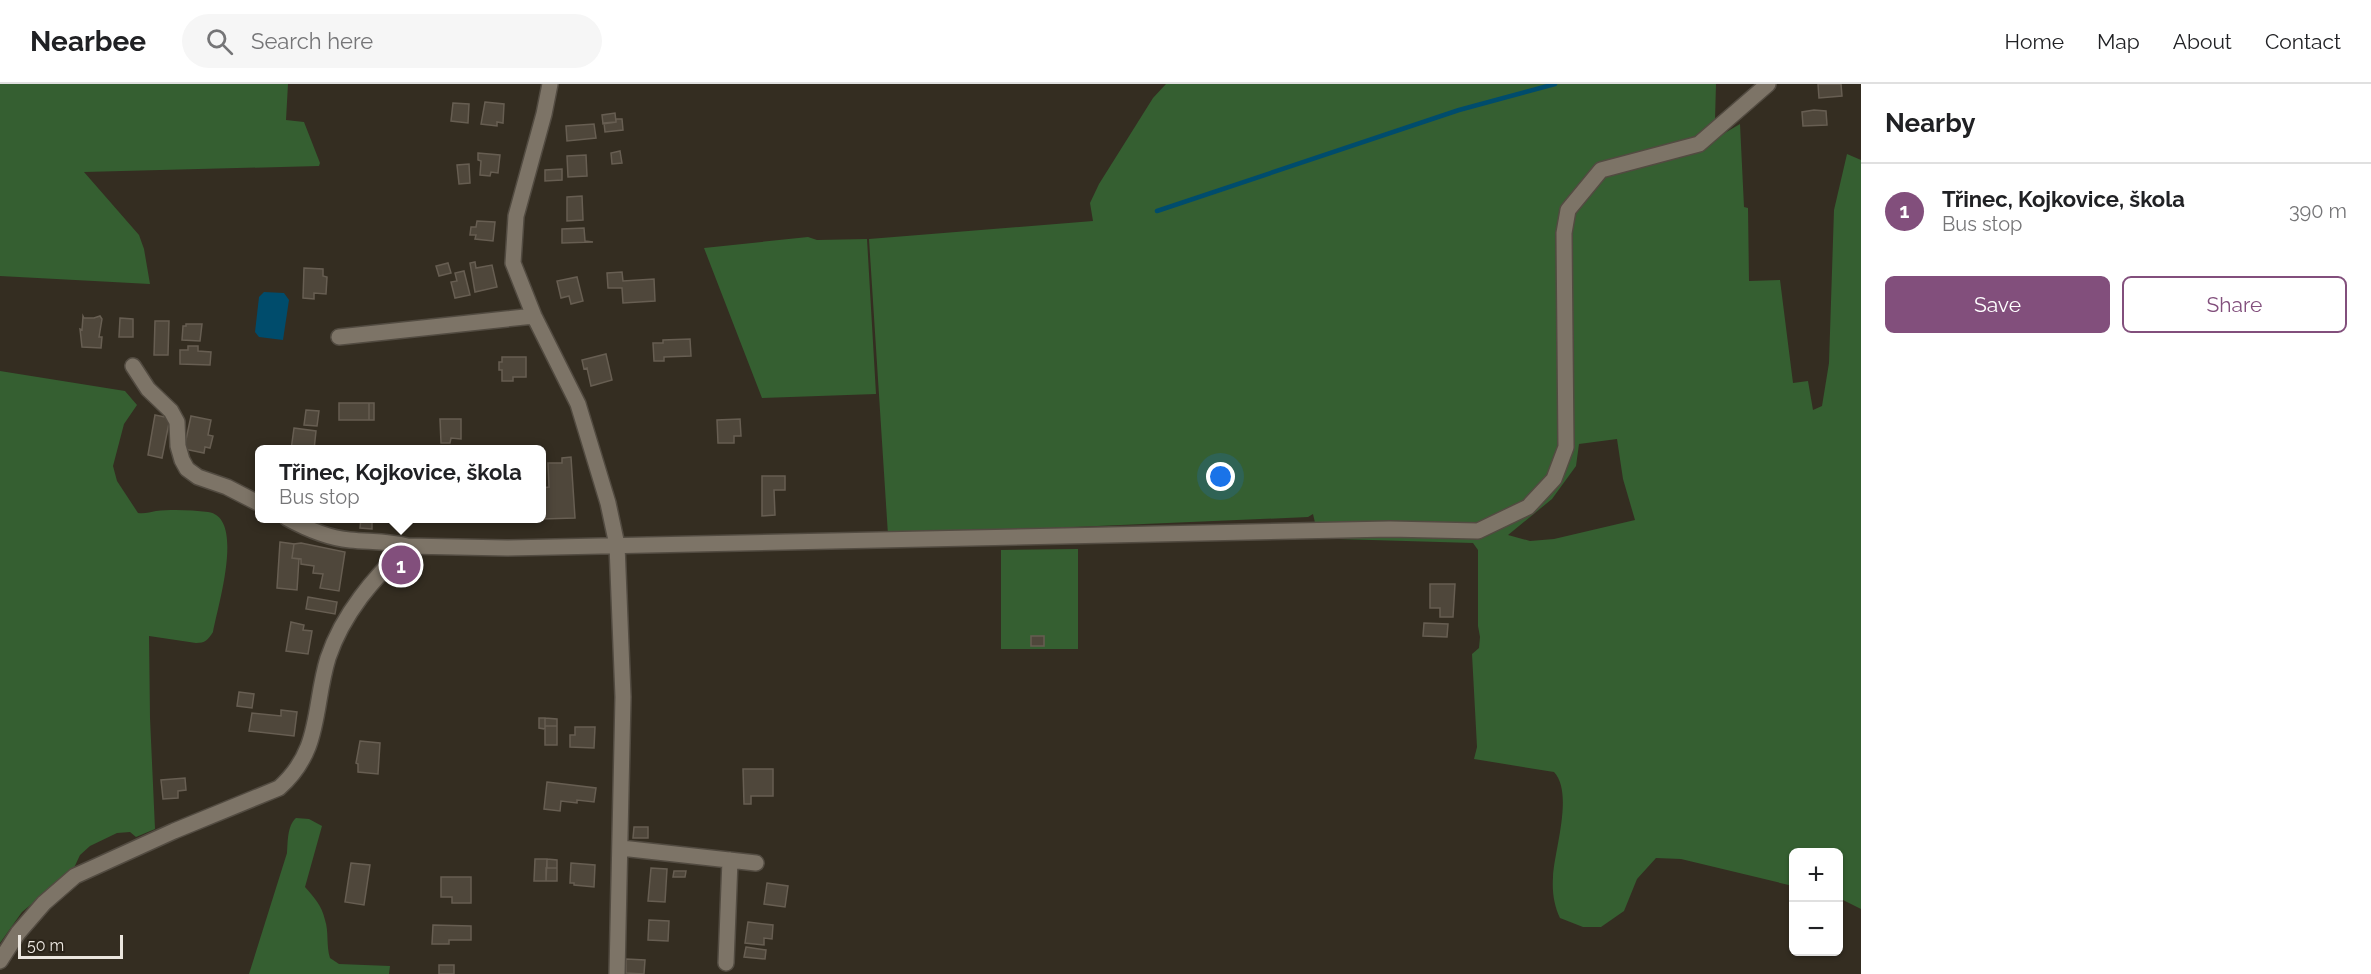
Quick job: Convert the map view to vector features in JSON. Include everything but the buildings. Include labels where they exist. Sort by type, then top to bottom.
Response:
[{"type":"street","points":[[550,84],[516,216],[513,263],[534,316],[578,404],[608,503],[617,545],[623,697],[617,974]]},
{"type":"street","points":[[295,523],[328,537],[349,540],[394,542],[407,546],[507,548],[1390,529],[1478,531],[1528,507],[1554,479],[1566,447],[1564,233],[1568,210],[1600,170],[1700,144],[1768,84]]},
{"type":"street","points":[[339,337],[534,316]]},
{"type":"street","points":[[134,366],[148,389],[171,411],[177,422],[182,460],[187,469],[198,477],[227,486],[255,501]]},
{"type":"street","points":[[0,961],[18,933],[44,903],[75,876],[174,831],[279,788],[293,776],[308,750],[315,729],[328,658],[346,616],[386,566],[407,546]]},
{"type":"street","points":[[621,848],[756,863]]},
{"type":"street","points":[[726,963],[730,860]]},
{"type":"green space","points":[[0,84],[288,84],[286,120],[304,122],[320,163],[319,166],[84,172],[139,235],[144,249],[150,284],[0,276]]},
{"type":"green space","points":[[1166,84],[1716,84],[1715,120],[1682,155],[1699,148],[1740,124],[1744,207],[1748,208],[1749,281],[1780,280],[1793,383],[1808,381],[1813,410],[1822,406],[1829,363],[1834,210],[1847,154],[1861,160],[1861,909],[1843,900],[1843,848],[1789,848],[1789,885],[1681,859],[1656,858],[1637,879],[1624,911],[1601,927],[1583,927],[1560,918],[1553,893],[1553,883],[1563,808],[1560,781],[1554,772],[1474,759],[1477,747],[1472,654],[1479,648],[1480,637],[1478,550],[1473,543],[1338,539],[1335,527],[1316,527],[1313,514],[1308,517],[888,535],[869,239],[1093,221],[1090,203],[1099,184],[1153,98]],"holes":[[[1617,439],[1623,479],[1635,520],[1554,539],[1530,541],[1508,535],[1552,499],[1576,466],[1579,444]]]},
{"type":"green space","points":[[808,237],[817,240],[867,239],[876,394],[762,398],[704,248]]},
{"type":"green space","points":[[0,371],[125,391],[137,405],[124,424],[113,466],[117,481],[138,513],[175,510],[208,512],[219,518],[225,529],[227,546],[223,585],[210,637],[204,642],[196,643],[149,636],[155,829],[136,837],[130,832],[117,833],[90,846],[80,855],[73,870],[22,912],[0,943]]},
{"type":"green space","points":[[1078,549],[1078,649],[1001,649],[1001,550]]},
{"type":"green space","points":[[296,818],[309,819],[322,826],[305,887],[324,915],[330,958],[339,964],[390,966],[389,974],[249,974],[287,853],[289,830]]},
{"type":"water","points":[[264,292],[284,293],[289,300],[283,340],[259,337],[255,332],[259,297]]},
{"type":"waterway","points":[[1157,211],[1459,110],[1555,84]]},
{"type":"place","name":"Třinec, Kojkovice, škola","points":[[401,565]]}]
